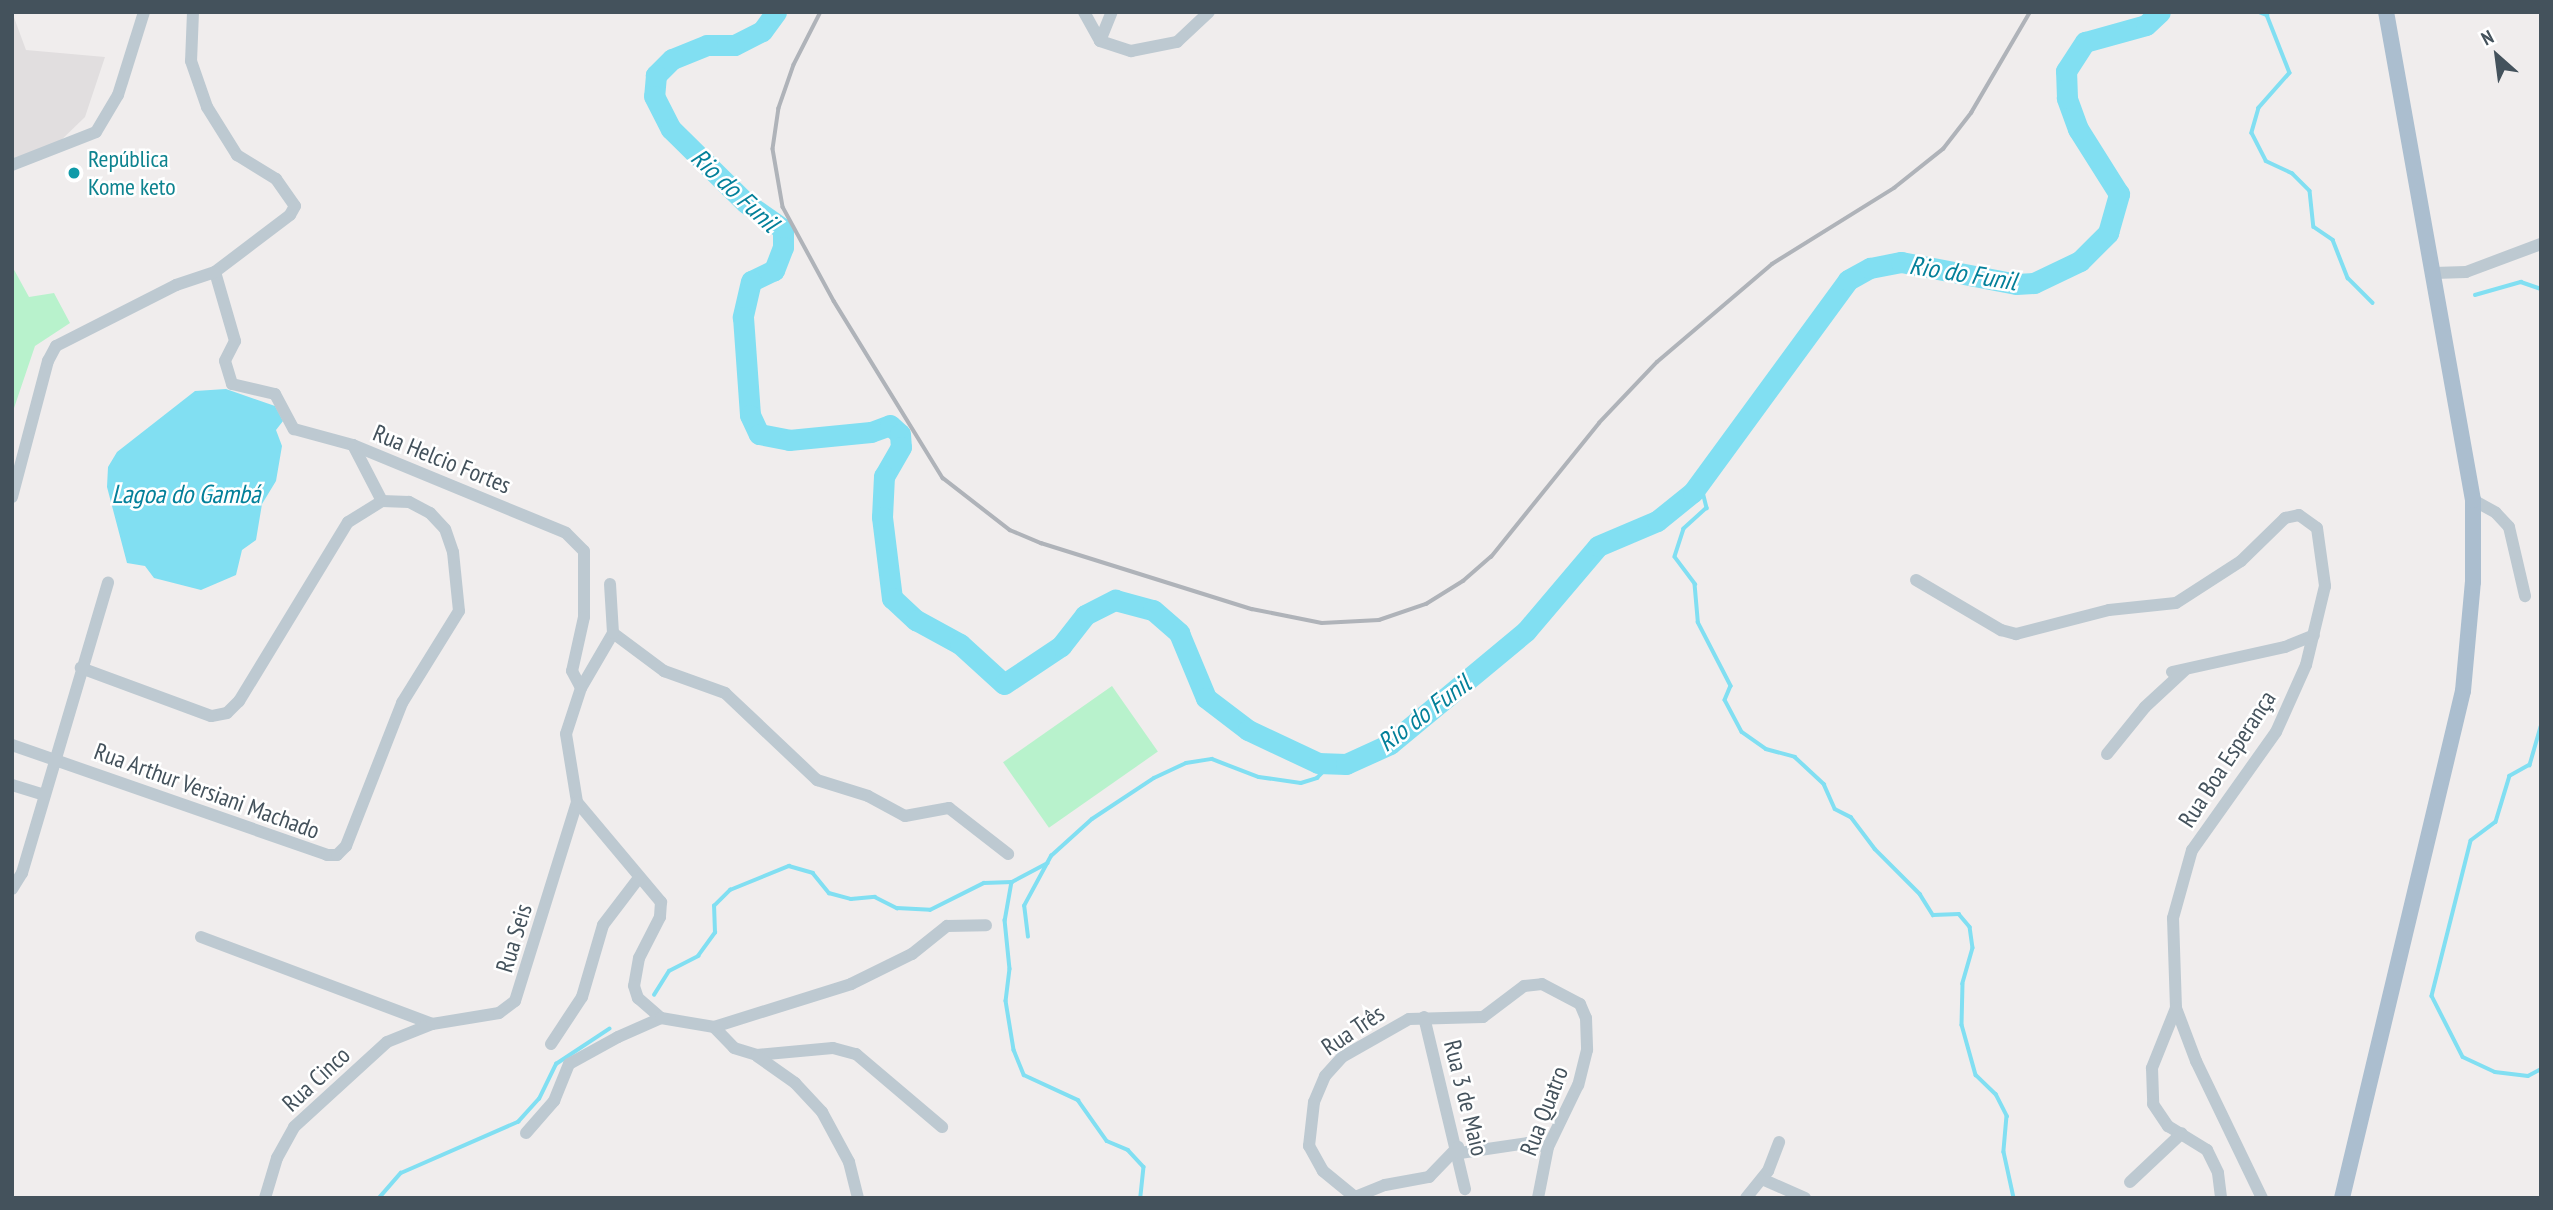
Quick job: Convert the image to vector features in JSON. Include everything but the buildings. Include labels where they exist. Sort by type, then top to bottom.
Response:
[{"type":"main road","points":[[2342,1198],[2463,691],[2473,582],[2473,500],[2386,12]]},
{"type":"street","points":[[12,165],[96,132],[118,95],[144,12]]},
{"type":"street","points":[[12,497],[48,361],[56,346],[176,285],[215,272],[290,215],[295,206],[276,179],[237,155],[207,107],[192,70],[193,12]]},
{"type":"street","points":[[1084,12],[1100,41],[1131,51],[1160,49],[1187,35],[1209,12]]},
{"type":"street","points":[[1100,41],[1112,12]]},
{"type":"street","points":[[2434,273],[2466,272],[2541,244]]},
{"type":"street","name":"Rua Helcio Fortes","points":[[215,272],[235,341],[225,361],[232,384],[275,394],[295,429],[353,445],[577,541],[587,565],[582,629],[572,671],[581,688],[566,734],[577,802],[638,879],[661,902],[660,917],[639,958],[634,986],[638,998],[661,1018]]},
{"type":"street","points":[[81,668],[211,716],[227,713],[239,701],[334,539],[348,522],[383,501],[353,445]]},
{"type":"street","points":[[2473,500],[2496,513],[2509,527],[2525,596]]},
{"type":"street","name":"Rua Arthur Versiani Machado","points":[[12,745],[327,855],[337,855],[346,846],[402,704],[460,611],[453,552],[445,529],[430,513],[408,502],[383,501]]},
{"type":"street","name":"Rua Boa Esperança","points":[[1916,580],[2001,630],[2016,634],[2109,610],[2176,603],[2241,561],[2285,518],[2299,515],[2317,528],[2323,546],[2325,586],[2314,635],[2276,732],[2198,840],[2182,874],[2173,918],[2176,1008],[2196,1061],[2262,1198]]},
{"type":"street","points":[[12,889],[22,873],[107,582]]},
{"type":"street","points":[[581,688],[612,633],[610,584]]},
{"type":"street","points":[[612,633],[664,671],[725,694],[817,780],[868,796],[905,816],[949,808],[1008,854]]},
{"type":"street","points":[[2107,754],[2179,671],[2285,647],[2314,635]]},
{"type":"street","points":[[12,785],[44,795]]},
{"type":"street","name":"Rua Seis","points":[[432,1024],[499,1013],[515,1001],[577,802]]},
{"type":"street","points":[[551,1044],[582,997],[603,925],[638,879]]},
{"type":"street","points":[[526,1133],[554,1101],[569,1064],[661,1018],[714,1027],[851,984],[912,954],[947,926],[986,925]]},
{"type":"street","points":[[201,937],[432,1024]]},
{"type":"street","name":"Rua Quatro","points":[[1424,1017],[1483,1017],[1524,986],[1534,984],[1553,986],[1580,1004],[1588,1028],[1584,1068],[1548,1147],[1538,1198]]},
{"type":"street","points":[[2176,1008],[2157,1049],[2150,1083],[2157,1114],[2212,1158],[2221,1198]]},
{"type":"street","name":"Rua 3 de Maio","points":[[1424,1017],[1459,1150],[1465,1189]]},
{"type":"street","name":"Rua Três","points":[[1355,1197],[1313,1159],[1310,1135],[1318,1087],[1342,1058],[1393,1026],[1424,1017]]},
{"type":"street","name":"Rua Cinco","points":[[265,1198],[277,1158],[293,1127],[387,1042],[432,1024]]},
{"type":"street","points":[[714,1027],[734,1048],[757,1055],[795,1083],[822,1112],[849,1162],[858,1198]]},
{"type":"street","points":[[757,1055],[833,1048],[849,1052],[869,1063],[943,1126]]},
{"type":"street","points":[[2130,1182],[2182,1133]]},
{"type":"street","points":[[1746,1198],[1762,1179],[1779,1142]]},
{"type":"street","points":[[1355,1197],[1385,1185],[1429,1177],[1459,1150],[1528,1143],[1548,1147]]},
{"type":"street","points":[[1762,1179],[1805,1198]]},
{"type":"shaded area","points":[[12,12],[26,50],[105,57],[85,117],[52,149],[12,160]]},
{"type":"green space","points":[[12,266],[29,297],[54,293],[70,323],[35,346],[12,414]]},
{"type":"green space","points":[[1112,686],[1158,752],[1049,828],[1003,762]]},
{"type":"water","name":"Lagoa do Gambá","points":[[226,389],[275,406],[283,421],[276,430],[282,446],[276,481],[262,504],[256,540],[242,550],[236,575],[201,590],[154,578],[145,566],[127,563],[107,487],[108,467],[117,452],[195,391]]},
{"type":"waterway","name":"Rio do Funil","points":[[776,12],[762,31],[734,45],[707,45],[672,59],[656,75],[654,96],[671,129],[746,203],[783,229],[783,247],[774,270],[751,281],[743,317],[750,415],[759,434],[789,440],[871,432],[890,425],[900,434],[901,447],[884,476],[882,517],[892,598],[916,620],[960,644],[1004,684],[1061,646],[1085,615],[1115,600],[1153,610],[1179,633],[1206,698],[1248,730],[1318,763],[1346,764],[1390,744],[1526,631],[1598,546],[1657,521],[1693,492],[1848,280],[1870,268],[1901,262],[2016,284],[2034,283],[2080,261],[2108,233],[2119,194],[2078,129],[2067,98],[2066,71],[2085,42],[2146,25],[2160,12]]},
{"type":"waterway","points":[[2259,12],[2267,15],[2290,73],[2259,108],[2252,133],[2266,161],[2292,173],[2310,191],[2314,227],[2333,240],[2348,278],[2373,303]]},
{"type":"waterway","points":[[2475,295],[2521,282],[2541,289]]},
{"type":"waterway","points":[[1701,484],[1707,508],[1684,529],[1675,557],[1695,584],[1698,622],[1731,686],[1725,700],[1742,732],[1766,749],[1795,757],[1824,784],[1835,809],[1851,817],[1875,849],[1920,894],[1933,915],[1959,914],[1970,927],[1973,948],[1963,984],[1962,1025],[1976,1075],[1996,1094],[2007,1116],[2004,1152],[2014,1198]]},
{"type":"waterway","points":[[2541,727],[2530,765],[2510,776],[2496,822],[2471,841],[2432,996],[2463,1057],[2495,1072],[2528,1076],[2541,1069]]},
{"type":"waterway","points":[[1028,937],[1024,906],[1051,856],[1092,819],[1154,778],[1186,763],[1212,759],[1259,777],[1301,783],[1317,778],[1331,764]]},
{"type":"waterway","points":[[654,995],[669,971],[698,956],[715,933],[714,906],[730,890],[789,866],[813,873],[829,893],[851,899],[875,897],[897,908],[930,910],[984,883],[1012,882],[1047,863]]},
{"type":"waterway","points":[[1012,882],[1005,920],[1010,969],[1006,1001],[1014,1050],[1024,1075],[1078,1100],[1107,1141],[1128,1150],[1144,1167],[1141,1198]]},
{"type":"waterway","points":[[379,1198],[401,1173],[518,1122],[539,1099],[556,1064],[609,1029]]},
{"type":"railway","points":[[821,12],[794,65],[779,108],[773,149],[783,207],[834,301],[943,478],[1010,530],[1041,543],[1252,609],[1322,623],[1379,620],[1426,604],[1463,581],[1491,557],[1599,423],[1657,362],[1772,264],[1894,188],[1943,149],[1971,113],[2030,12]]},
{"type":"place","name":"República Kome keto","points":[[74,173]]}]
